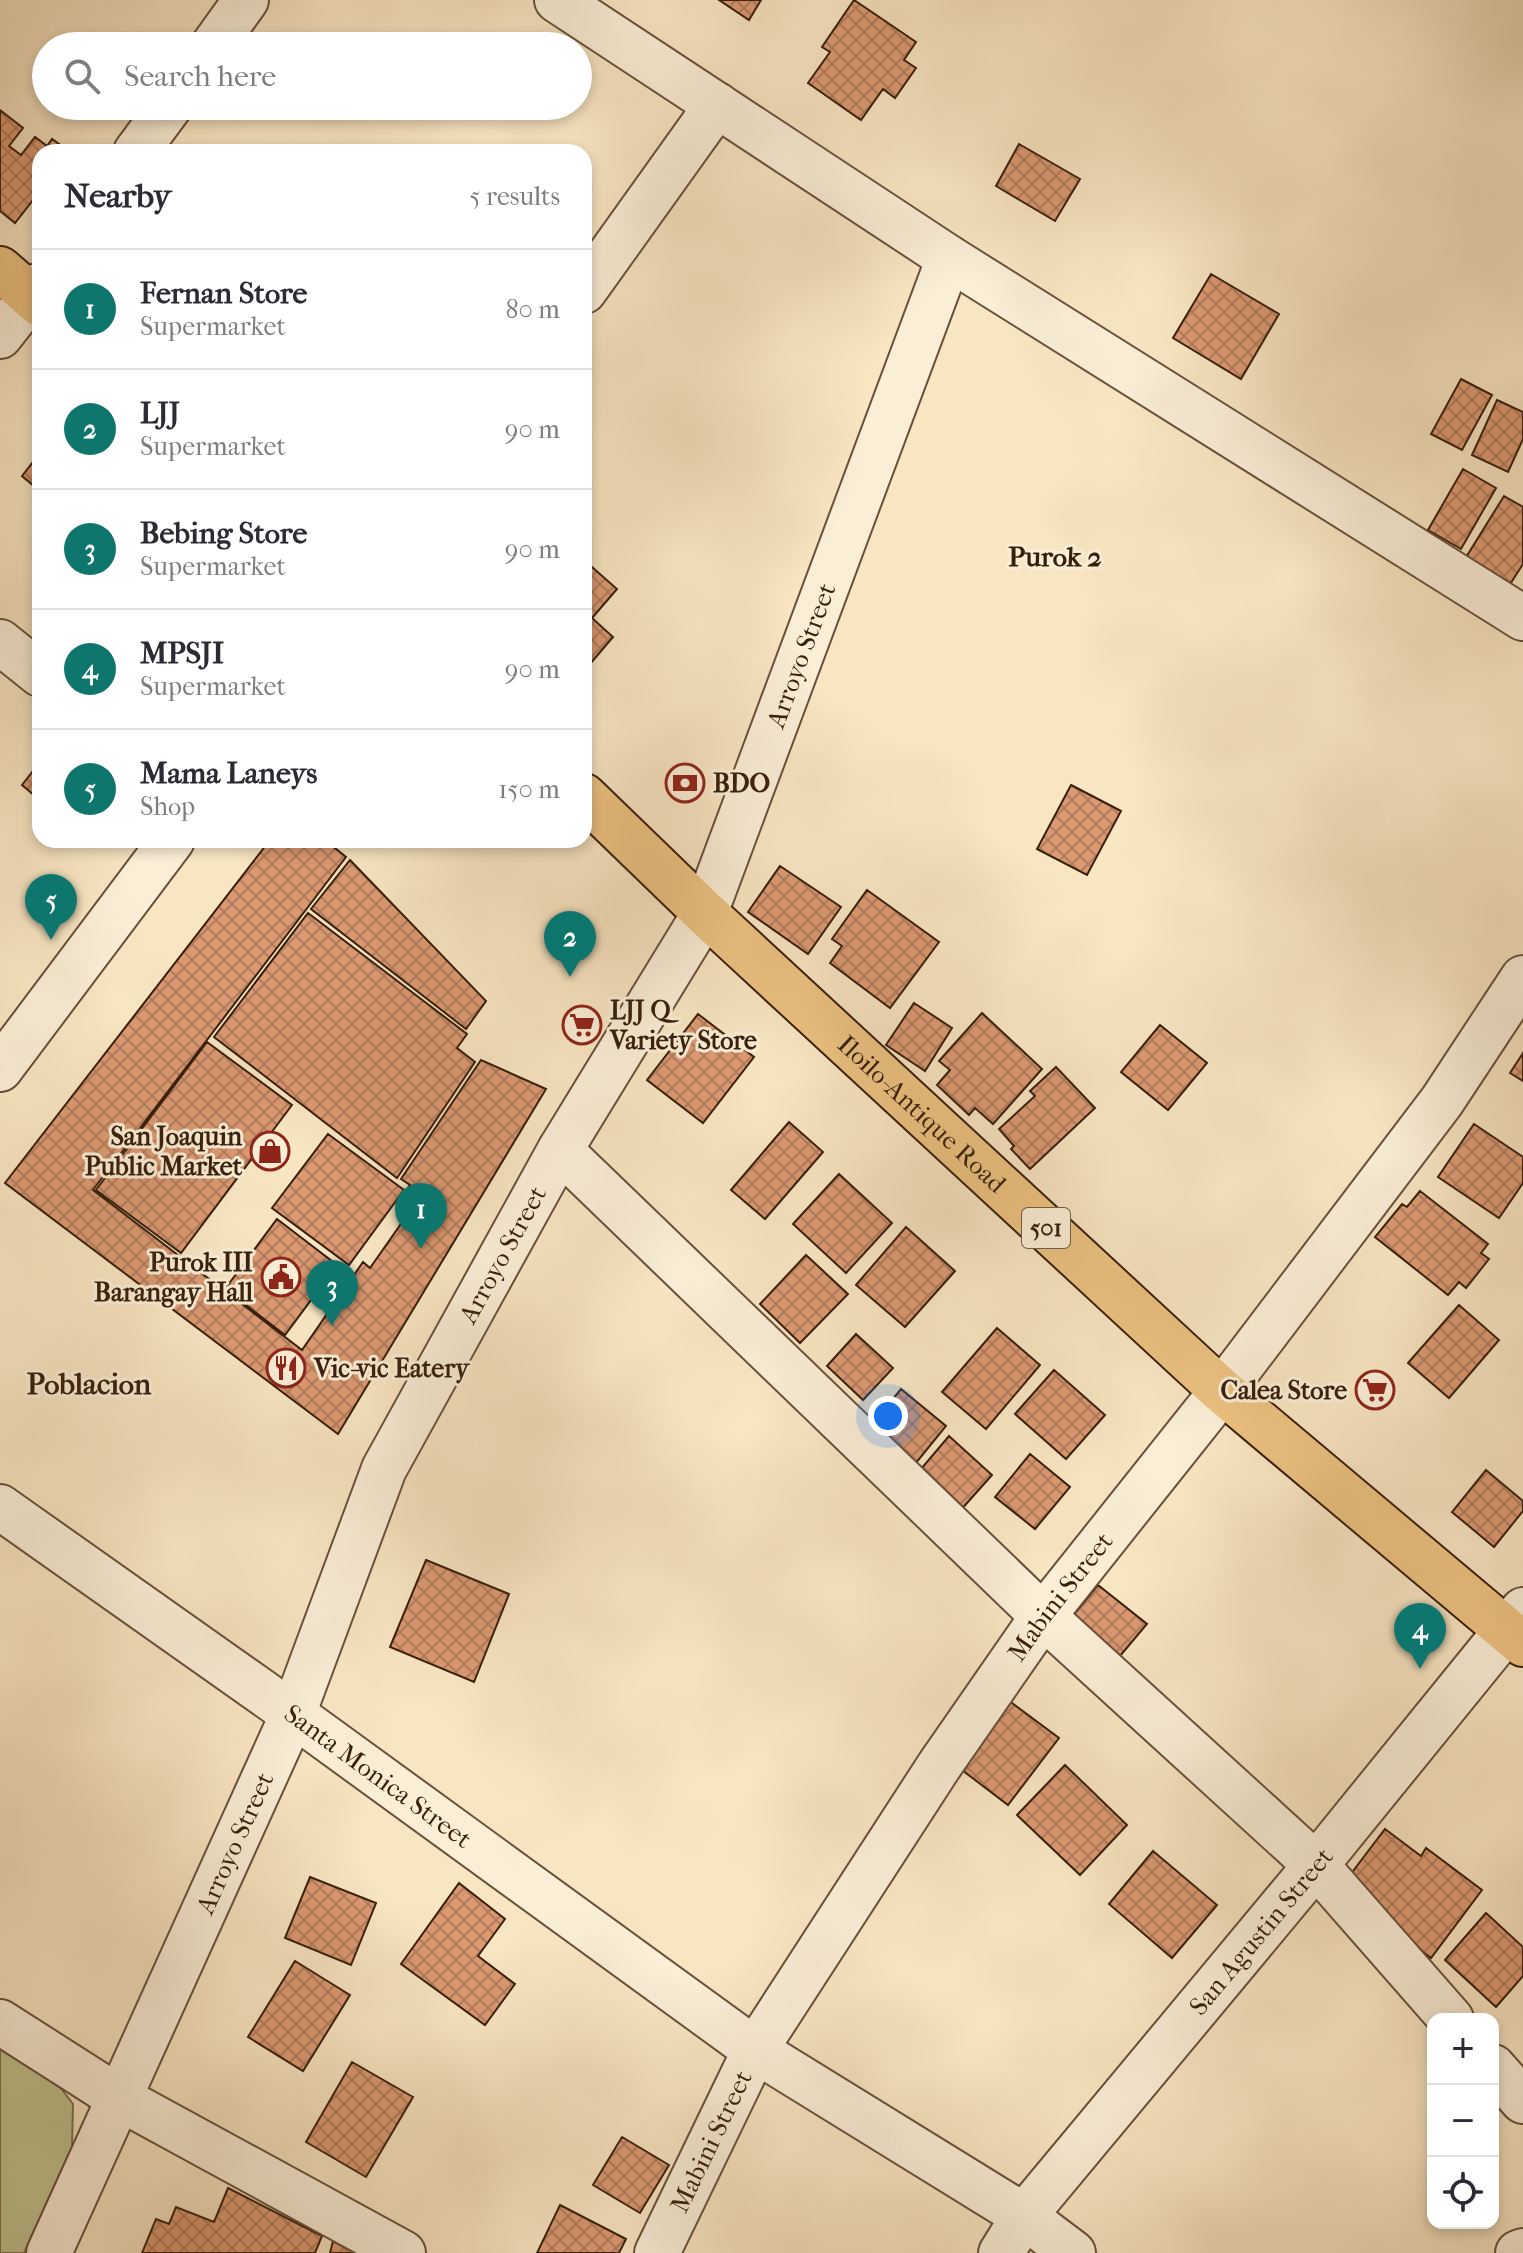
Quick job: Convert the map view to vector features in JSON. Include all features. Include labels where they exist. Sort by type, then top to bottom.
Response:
[{"type":"main road","name":"Iloilo-Antique Road","points":[[592,804],[705,913],[1222,1391],[1518,1628]]},
{"type":"street","points":[[223,32],[246,0]]},
{"type":"street","points":[[557,0],[949,258],[1523,618]]},
{"type":"street","points":[[592,280],[717,105]]},
{"type":"street","points":[[142,144],[160,120]]},
{"type":"street","name":"Arroyo Street","points":[[49,2253],[293,1714],[384,1469],[560,1150],[705,913],[949,258]]},
{"type":"street","points":[[0,336],[28,289]]},
{"type":"street","points":[[0,642],[32,668]]},
{"type":"street","points":[[0,1069],[166,848]]},
{"type":"street","name":"Mabini Street","points":[[657,2253],[755,2050],[939,1766],[1043,1616],[1222,1391],[1442,1101],[1523,978]]},
{"type":"street","points":[[560,1150],[1043,1616],[1316,1865],[1446,2013]]},
{"type":"street","name":"Santa Monica Street","points":[[0,1507],[293,1714],[755,2050],[1024,2216],[1073,2253]]},
{"type":"street","name":"San Agustin Street","points":[[1001,2253],[1024,2216],[1518,1628]]},
{"type":"street","points":[[0,2022],[119,2098],[403,2253]]},
{"type":"street","points":[[1499,2074],[1523,2101]]},
{"type":"green space","points":[[0,2033],[53,2078],[73,2104],[72,2147],[24,2253],[0,2253]]},
{"type":"building","points":[[719,0],[761,0],[749,20]]},
{"type":"building","points":[[854,0],[916,42],[904,60],[916,68],[895,98],[883,89],[861,120],[808,83],[830,52],[822,47]]},
{"type":"building","points":[[0,110],[23,128],[9,146],[21,155],[35,137],[44,144],[32,144],[32,201],[15,223],[0,211]]},
{"type":"building","points":[[1019,144],[1080,179],[1055,221],[996,186]]},
{"type":"building","points":[[1211,274],[1279,314],[1241,379],[1173,338]]},
{"type":"building","points":[[1461,379],[1492,395],[1462,450],[1431,434]]},
{"type":"building","points":[[1497,400],[1523,412],[1523,439],[1508,472],[1472,455]]},
{"type":"building","points":[[32,463],[32,484],[22,476]]},
{"type":"building","points":[[1463,469],[1496,488],[1461,549],[1428,530]]},
{"type":"building","points":[[1504,496],[1523,507],[1523,564],[1509,586],[1465,559]]},
{"type":"building","points":[[592,567],[617,589],[592,618]]},
{"type":"building","points":[[592,618],[613,637],[592,662]]},
{"type":"building","points":[[32,772],[32,793],[22,785]]},
{"type":"building","points":[[1071,785],[1121,811],[1087,875],[1037,849]]},
{"type":"building","points":[[264,848],[335,848],[346,857],[93,1190],[302,1350],[363,1262],[370,1268],[403,1221],[409,1226],[431,1195],[426,1191],[415,1206],[402,1196],[410,1185],[401,1179],[481,1060],[546,1089],[338,1434],[5,1183]]},
{"type":"building","points":[[350,860],[486,1001],[466,1029],[311,909]]},
{"type":"building","points":[[780,866],[841,907],[808,954],[748,912]]},
{"type":"building","points":[[867,890],[939,942],[890,1008],[830,963],[842,946],[832,939]]},
{"type":"building","points":[[308,913],[467,1034],[457,1048],[475,1062],[397,1178],[214,1037]]},
{"type":"building","points":[[914,1003],[952,1028],[925,1071],[886,1045]]},
{"type":"building","points":[[982,1013],[1042,1069],[993,1124],[975,1108],[969,1115],[937,1085],[950,1070],[939,1061]]},
{"type":"building","points":[[698,1014],[754,1057],[703,1123],[647,1080]]},
{"type":"building","points":[[1160,1025],[1207,1063],[1168,1110],[1121,1072]]},
{"type":"building","points":[[207,1042],[292,1105],[181,1253],[96,1190]]},
{"type":"building","points":[[1523,1053],[1523,1081],[1510,1073]]},
{"type":"building","points":[[1056,1067],[1095,1108],[1030,1169],[1011,1149],[1014,1146],[999,1129],[1035,1096],[1030,1091]]},
{"type":"building","points":[[789,1122],[823,1152],[765,1219],[731,1190]]},
{"type":"building","points":[[1474,1124],[1523,1157],[1523,1183],[1499,1218],[1438,1177]]},
{"type":"building","points":[[328,1134],[404,1190],[349,1265],[272,1208]]},
{"type":"building","points":[[839,1174],[892,1223],[846,1273],[793,1224]]},
{"type":"building","points":[[1420,1191],[1488,1244],[1481,1253],[1489,1259],[1466,1288],[1459,1282],[1448,1295],[1375,1237],[1402,1204],[1407,1207]]},
{"type":"building","name":"Purok III Barangay Hall","points":[[277,1219],[337,1265],[285,1335],[225,1289]]},
{"type":"building","points":[[906,1227],[955,1271],[905,1327],[856,1285]]},
{"type":"building","points":[[806,1255],[848,1294],[800,1343],[760,1304]]},
{"type":"building","points":[[1459,1305],[1499,1340],[1449,1398],[1408,1363]]},
{"type":"building","points":[[997,1328],[1040,1365],[986,1429],[942,1392]]},
{"type":"building","points":[[856,1334],[893,1368],[863,1400],[827,1366]]},
{"type":"building","points":[[1054,1370],[1105,1415],[1066,1459],[1015,1414]]},
{"type":"building","points":[[901,1389],[946,1426],[911,1469],[866,1432]]},
{"type":"building","points":[[949,1436],[992,1475],[959,1512],[916,1475]]},
{"type":"building","points":[[1030,1454],[1070,1487],[1035,1529],[995,1497]]},
{"type":"building","points":[[1486,1470],[1523,1501],[1523,1511],[1494,1547],[1452,1512]]},
{"type":"building","points":[[426,1560],[509,1594],[474,1682],[390,1647]]},
{"type":"building","points":[[1098,1585],[1147,1624],[1109,1669],[1061,1630]]},
{"type":"building","points":[[1004,1697],[1059,1738],[1008,1805],[954,1764]]},
{"type":"building","points":[[1065,1765],[1127,1825],[1080,1875],[1017,1815]]},
{"type":"building","points":[[1385,1829],[1421,1856],[1426,1848],[1482,1890],[1431,1958],[1349,1897],[1347,1879]]},
{"type":"building","points":[[1153,1851],[1217,1905],[1172,1958],[1109,1904]]},
{"type":"building","points":[[310,1877],[376,1903],[351,1965],[285,1938]]},
{"type":"building","points":[[459,1883],[505,1919],[478,1956],[515,1984],[485,2025],[401,1964]]},
{"type":"building","points":[[1486,1913],[1523,1947],[1523,1976],[1496,2007],[1445,1960]]},
{"type":"building","points":[[295,1961],[350,1995],[303,2071],[248,2037]]},
{"type":"building","points":[[352,2062],[413,2097],[366,2177],[306,2142]]},
{"type":"building","points":[[622,2137],[669,2165],[640,2213],[593,2185]]},
{"type":"building","points":[[228,2188],[322,2236],[315,2253],[142,2253],[156,2219],[169,2224],[176,2207],[214,2222]]},
{"type":"building","points":[[560,2205],[626,2239],[619,2253],[537,2253]]},
{"type":"building","points":[[333,2241],[356,2253],[330,2253]]},
{"type":"place","name":"BDO","points":[[685,783]]},
{"type":"place","name":"Mama Laneys","points":[[51,940]]},
{"type":"place","name":"LJJ","points":[[570,977]]},
{"type":"place","name":"LJJ Q Variety Store","points":[[582,1025]]},
{"type":"place","name":"San Joaquin Public Market","points":[[270,1151]]},
{"type":"place","name":"Fernan Store","points":[[421,1249]]},
{"type":"place","name":"Purok III Barangay Hall","points":[[281,1277]]},
{"type":"place","name":"Bebing Store","points":[[332,1326]]},
{"type":"place","name":"Vic-vic Eatery","points":[[286,1368]]},
{"type":"place","name":"Calea Store","points":[[1375,1390]]},
{"type":"place","name":"MPSJI","points":[[1420,1669]]},
{"type":"district","name":"Purok 2","points":[[1055,556]]},
{"type":"district","name":"Poblacion","points":[[89,1384]]}]
